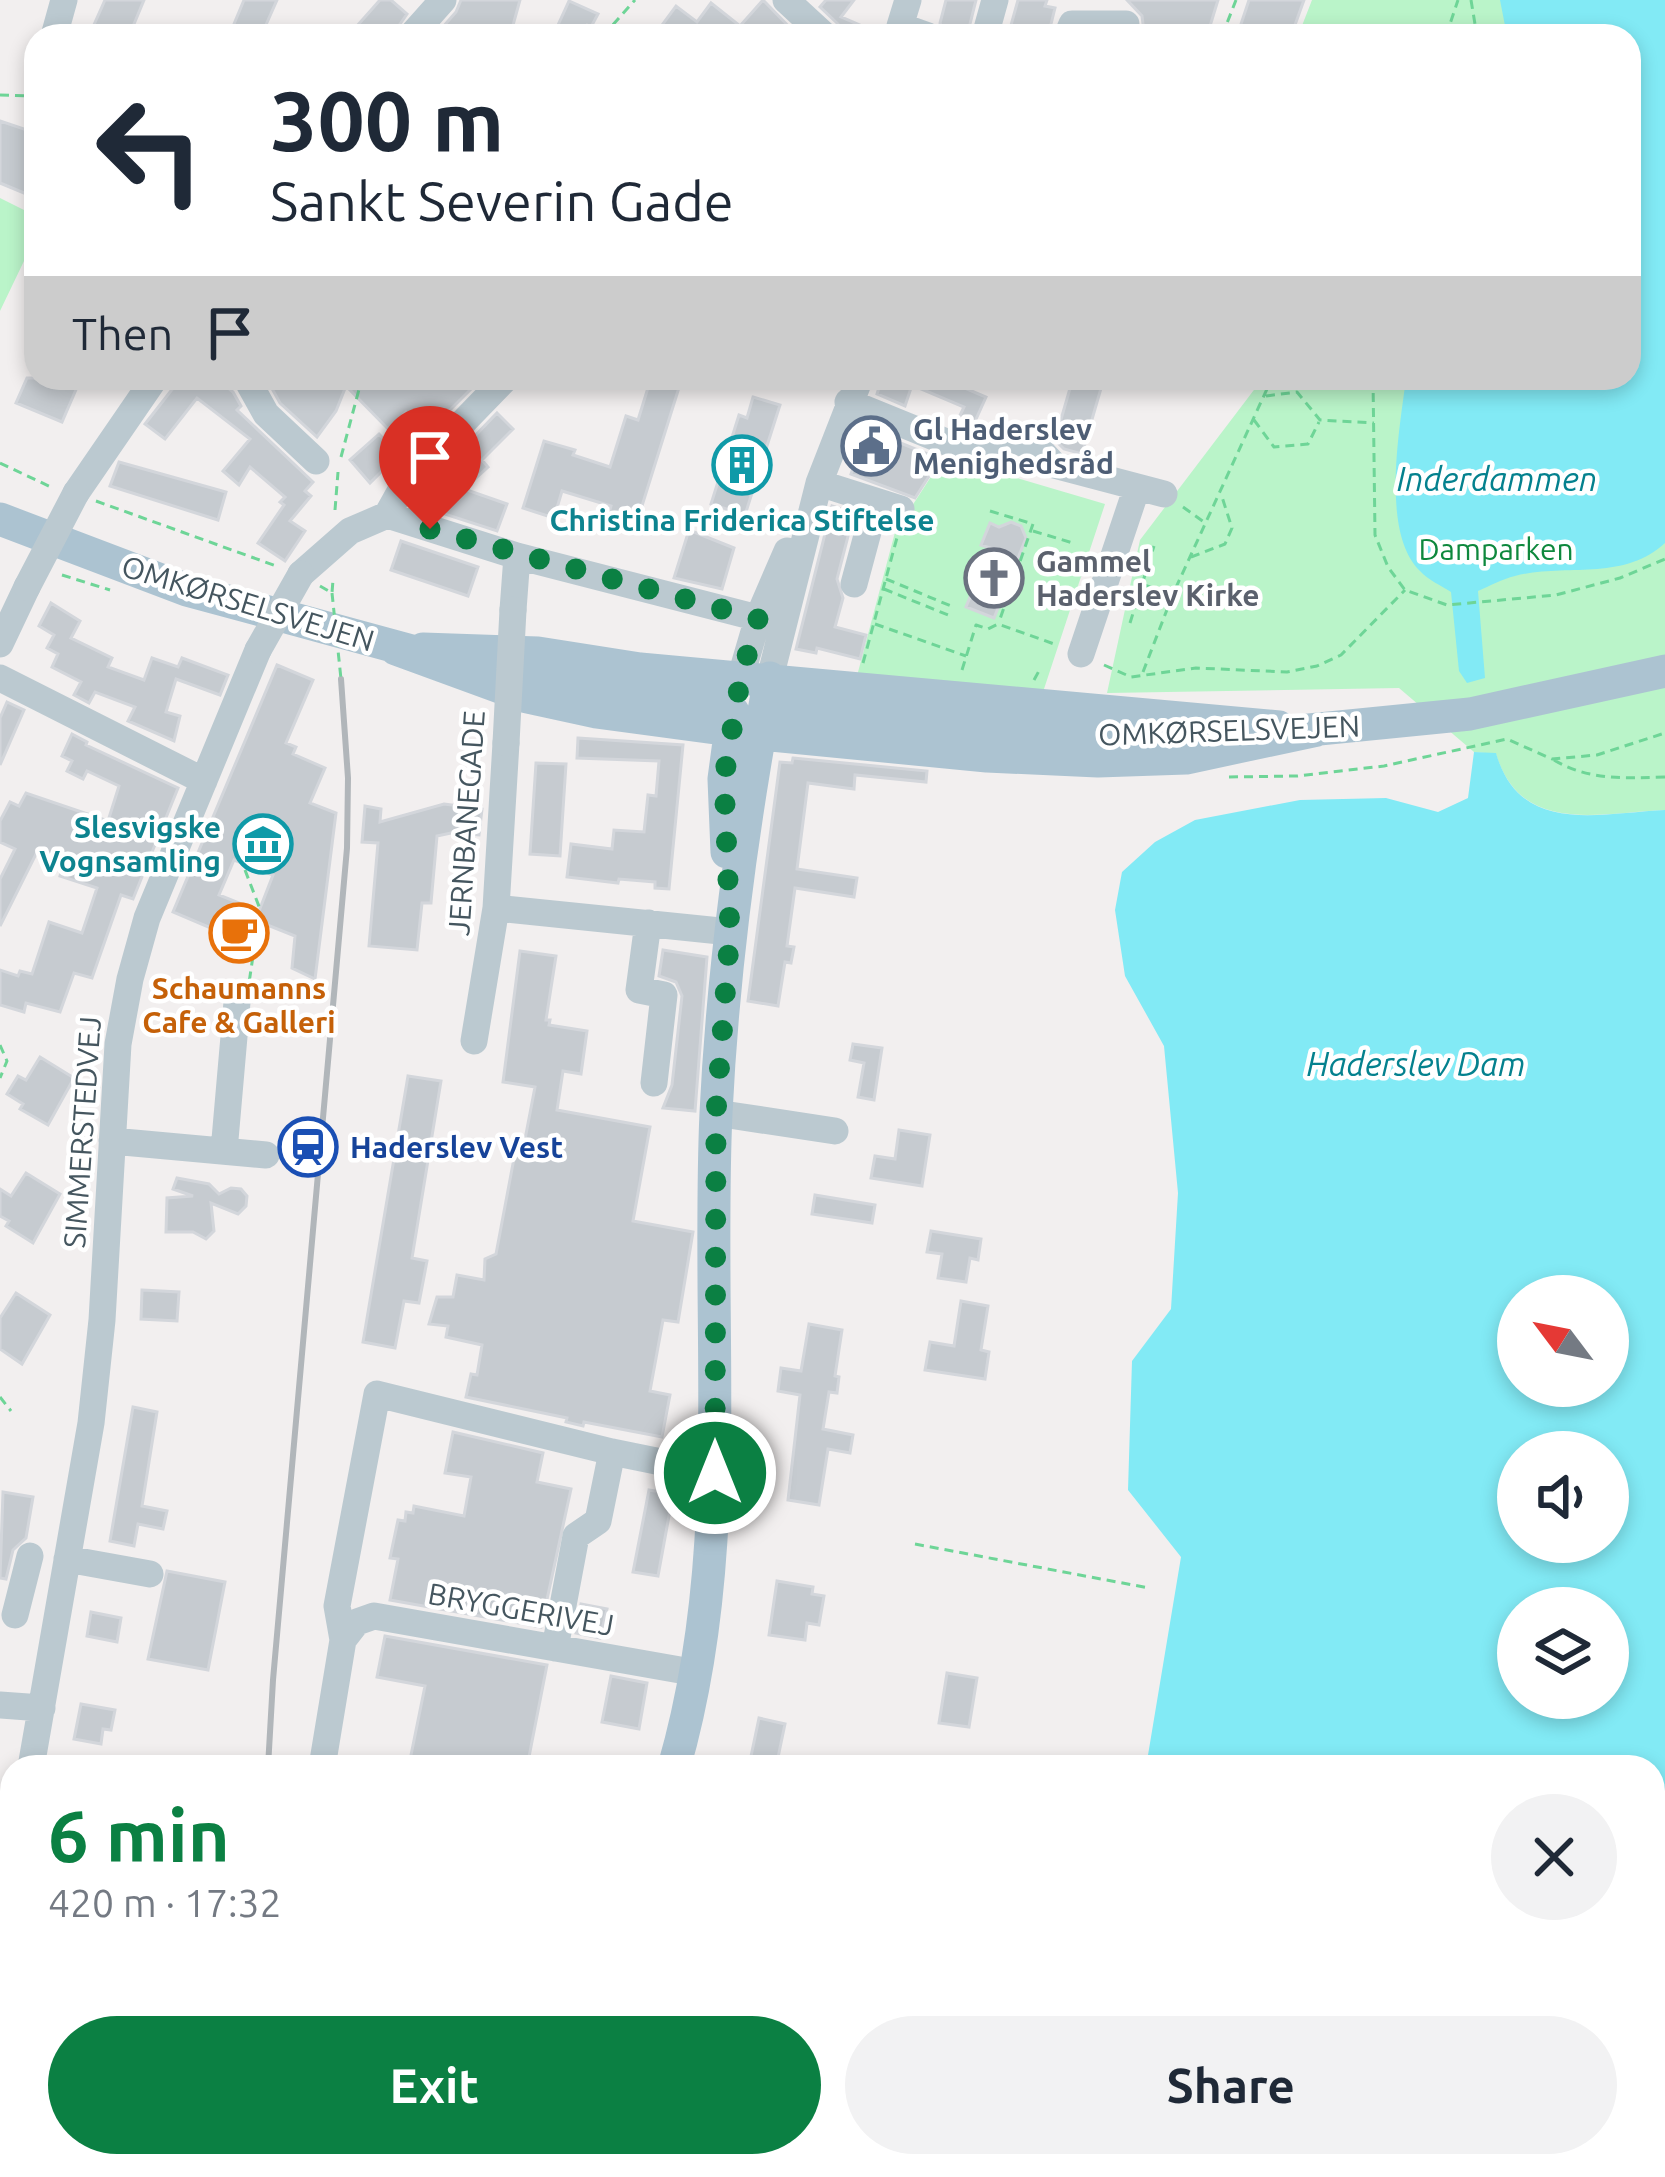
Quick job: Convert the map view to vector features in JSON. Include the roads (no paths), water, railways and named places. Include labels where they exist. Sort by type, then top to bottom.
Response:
[{"type":"main road","name":"OMKØRSELSVEJEN","points":[[0,518],[187,590],[396,649],[585,686],[715,699]]},
{"type":"main road","points":[[396,649],[538,653],[764,684],[1317,730]]},
{"type":"main road","points":[[396,649],[526,697],[596,712],[987,756],[1098,761],[1186,758],[1317,730]]},
{"type":"main road","name":"OMKØRSELSVEJEN","points":[[1317,730],[1486,711],[1665,671]]},
{"type":"main road","points":[[730,932],[724,778],[764,684]]},
{"type":"main road","points":[[677,1755],[697,1673],[709,1590],[715,1473],[716,1113],[730,932],[746,826],[745,732]]},
{"type":"street","points":[[1072,24],[1124,20]]},
{"type":"street","points":[[2,634],[76,493],[147,390]]},
{"type":"street","points":[[253,390],[266,414],[316,461]]},
{"type":"street","points":[[494,390],[406,481],[387,515],[517,556],[758,619]]},
{"type":"street","points":[[764,684],[819,483],[854,390],[961,448],[1012,440],[1040,451],[1054,465],[1163,497],[1082,654]]},
{"type":"street","points":[[764,684],[758,619],[831,449]]},
{"type":"street","points":[[819,483],[892,514],[854,584]]},
{"type":"street","name":"SIMMERSTEDVEJ","points":[[33,1755],[91,1423],[102,1321],[118,1044],[147,918],[258,650],[301,574],[335,542],[387,515]]},
{"type":"street","points":[[764,684],[792,540]]},
{"type":"street","name":"JERNBANEGADE","points":[[474,1041],[496,908],[517,556]]},
{"type":"street","points":[[0,678],[204,781]]},
{"type":"street","points":[[496,908],[730,932]]},
{"type":"street","points":[[649,923],[639,990],[664,995],[654,1083]]},
{"type":"street","points":[[224,1151],[242,1002]]},
{"type":"street","points":[[716,1113],[835,1131]]},
{"type":"street","points":[[112,1142],[266,1155]]},
{"type":"street","points":[[324,1755],[343,1640],[337,1606],[377,1394],[715,1473]]},
{"type":"street","points":[[555,1648],[576,1536],[598,1521],[612,1452]]},
{"type":"street","points":[[30,1556],[8,1612],[55,1633]]},
{"type":"street","points":[[68,1559],[150,1574]]},
{"type":"street","name":"BRYGGERIVEJ","points":[[343,1640],[357,1622],[374,1616],[697,1673]]},
{"type":"street","points":[[0,1705],[42,1708]]},
{"type":"water","name":"Inderdammen","points":[[1500,0],[1665,0],[1665,543],[1631,563],[1534,572],[1478,591],[1485,678],[1467,683],[1459,671],[1451,592],[1420,571],[1400,531],[1396,479],[1405,390],[1641,390],[1641,24],[1505,24]]},
{"type":"water","name":"Haderslev Dam","points":[[1474,752],[1496,753],[1507,779],[1523,797],[1542,808],[1588,815],[1665,810],[1665,1755],[1148,1755],[1181,1557],[1128,1490],[1132,1361],[1171,1309],[1178,1193],[1164,1046],[1125,976],[1115,910],[1122,872],[1155,842],[1195,820],[1300,800],[1386,798],[1438,812],[1468,798]]},
{"type":"railway","points":[[269,1755],[347,848],[341,679]]},
{"type":"place","name":"Gl Haderslev Menighedsråd","points":[[871,446]]},
{"type":"place","name":"Christina Friderica Stiftelse","points":[[742,465]]},
{"type":"place","name":"Gammel Haderslev Kirke","points":[[994,578]]},
{"type":"place","name":"Slesvigske Vognsamling","points":[[263,844]]},
{"type":"place","name":"Schaumanns Cafe & Galleri","points":[[239,933]]},
{"type":"place","name":"Haderslev Vest","points":[[308,1147]]},
{"type":"park label","name":"Damparken","points":[[1496,549]]}]
